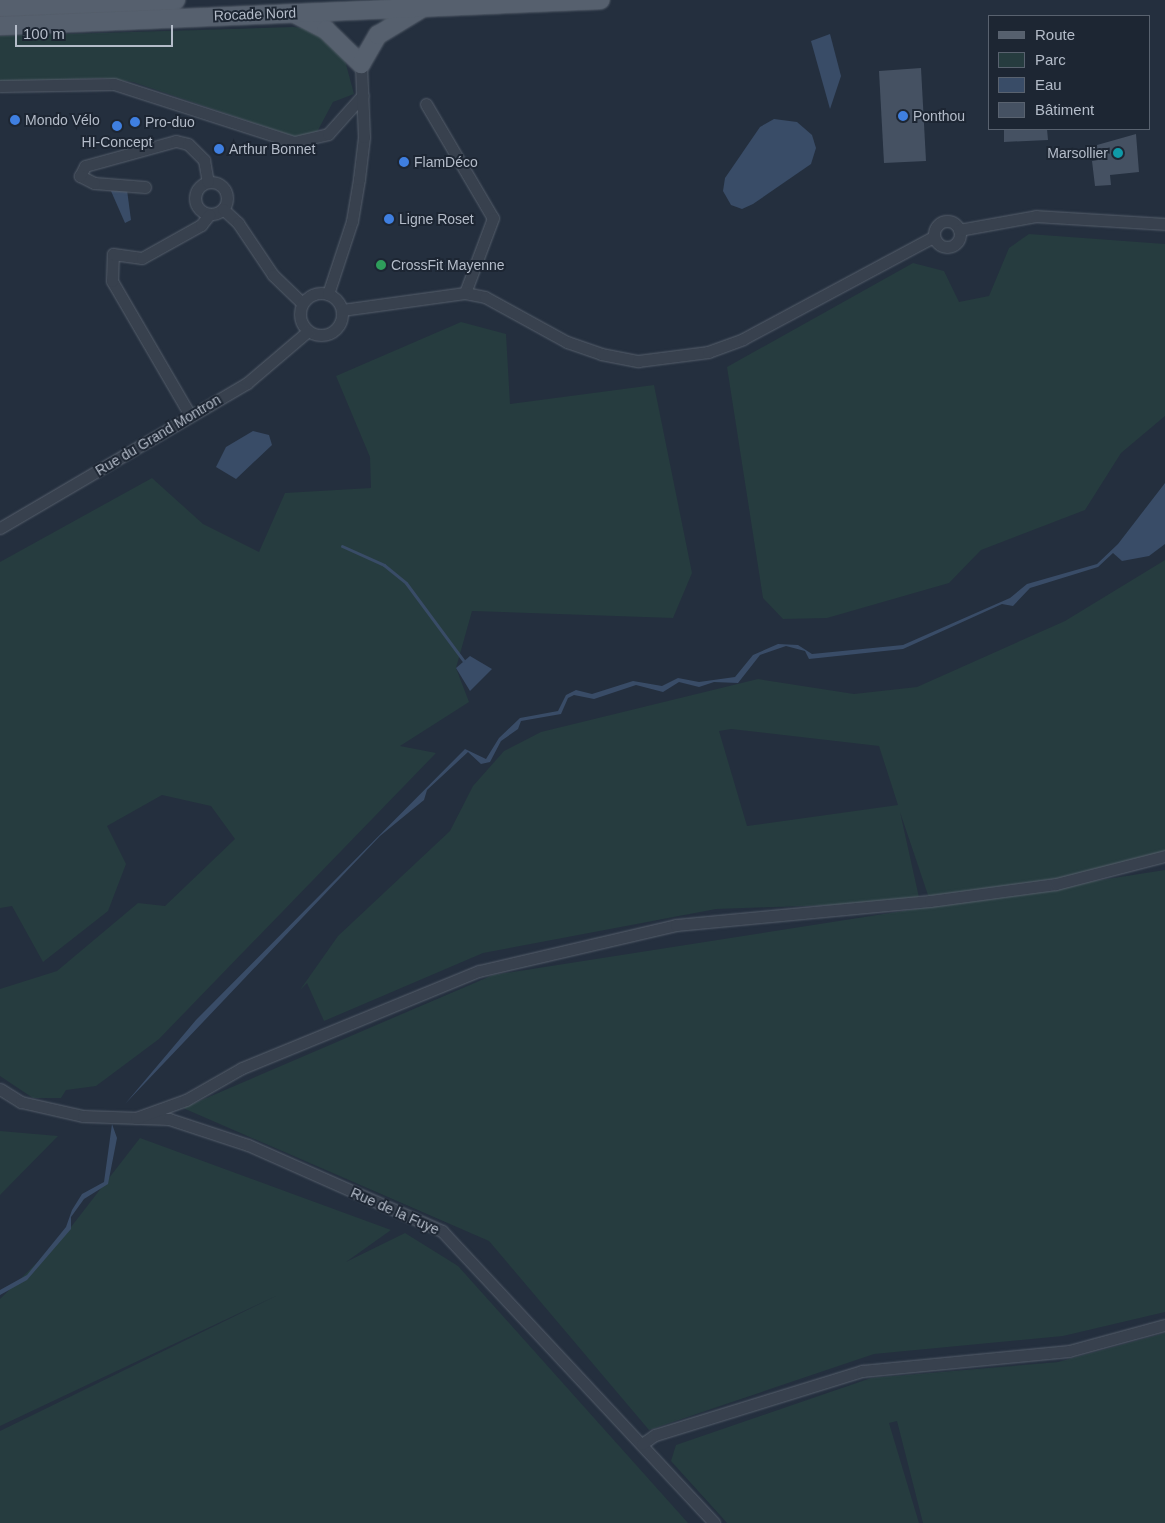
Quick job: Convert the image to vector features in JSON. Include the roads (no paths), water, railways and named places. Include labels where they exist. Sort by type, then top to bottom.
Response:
[{"type":"main road","points":[[28,0],[60,4]]},
{"type":"main road","points":[[0,7],[176,0]]},
{"type":"main road","name":"Rocade Nord","points":[[0,26],[426,6],[600,0]]},
{"type":"main road","points":[[294,13],[326,30],[361,64],[378,35],[426,6]]},
{"type":"street","points":[[328,294],[352,221],[364,137],[361,64]]},
{"type":"street","points":[[0,86],[114,84],[294,142],[328,134],[363,95]]},
{"type":"street","points":[[426,104],[493,218],[465,293]]},
{"type":"street","points":[[145,187],[94,183],[80,176],[85,166],[176,141],[188,144],[204,160],[208,182]]},
{"type":"street","points":[[208,182],[224,189],[223,209],[238,223],[273,275],[302,303]]},
{"type":"street","points":[[208,182],[194,196],[197,207],[209,214]]},
{"type":"street","points":[[190,415],[112,282],[113,254],[142,258],[201,225],[209,214],[223,209]]},
{"type":"street","points":[[933,237],[934,229],[944,221],[959,230],[1036,216],[1165,224]]},
{"type":"street","points":[[933,237],[948,248],[958,242],[959,230]]},
{"type":"street","points":[[342,310],[465,293],[485,297],[566,342],[601,354],[638,361],[673,358],[744,339],[933,237]]},
{"type":"street","points":[[313,294],[328,294],[342,310],[335,330],[322,335],[308,331],[301,321],[302,303],[313,294]]},
{"type":"street","name":"Rue du Grand Montron","points":[[0,528],[246,383],[308,331]]},
{"type":"street","points":[[136,1118],[186,1100],[242,1068],[478,971],[676,925],[930,901],[1056,884],[1165,856]]},
{"type":"street","name":"Rue de la Fuye","points":[[0,1089],[21,1102],[83,1116],[169,1119],[248,1145],[442,1231],[714,1523]]},
{"type":"street","points":[[642,1444],[655,1435],[862,1371],[1069,1352],[1165,1325]]},
{"type":"water","points":[[830,34],[841,76],[830,109],[811,41]]},
{"type":"water","points":[[774,119],[797,122],[812,135],[816,148],[811,164],[753,204],[742,209],[731,205],[723,191],[725,178],[760,127]]},
{"type":"water","points":[[127,190],[131,220],[125,223],[111,191]]},
{"type":"water","points":[[253,431],[269,435],[272,445],[236,479],[216,467],[226,447]]},
{"type":"water","points":[[1165,483],[1165,544],[1149,556],[1122,561],[1113,553],[1098,567],[1030,588],[1013,606],[1002,604],[903,649],[809,659],[805,651],[786,646],[760,655],[738,683],[714,682],[699,687],[679,682],[663,692],[636,685],[594,699],[574,695],[568,698],[561,714],[521,721],[518,729],[501,741],[490,762],[481,764],[468,752],[427,790],[424,800],[380,836],[125,1104],[196,1020],[465,749],[486,759],[499,738],[520,718],[558,711],[566,695],[576,690],[592,694],[633,681],[662,686],[678,678],[699,682],[735,677],[753,655],[778,644],[798,645],[812,654],[903,645],[1010,598],[1027,584],[1097,564],[1118,544]]},
{"type":"water","points":[[470,656],[492,669],[470,691],[456,668]]},
{"type":"water","points":[[112,1124],[117,1138],[108,1184],[84,1199],[71,1217],[71,1229],[27,1280],[0,1295],[0,1290],[27,1275],[66,1227],[72,1210],[82,1194],[104,1182]]},
{"type":"waterway","points":[[342,546],[384,565],[406,583],[463,660]]},
{"type":"place","name":"Ponthou","points":[[903,116]]},
{"type":"place","name":"Mondo Vélo","points":[[15,120]]},
{"type":"place","name":"Pro-duo","points":[[135,122]]},
{"type":"place","name":"HI-Concept","points":[[117,126]]},
{"type":"place","name":"Arthur Bonnet","points":[[219,149]]},
{"type":"place","name":"Marsollier","points":[[1118,153]]},
{"type":"place","name":"FlamDéco","points":[[404,162]]},
{"type":"place","name":"Ligne Roset","points":[[389,219]]},
{"type":"place","name":"CrossFit Mayenne","points":[[381,265]]}]
